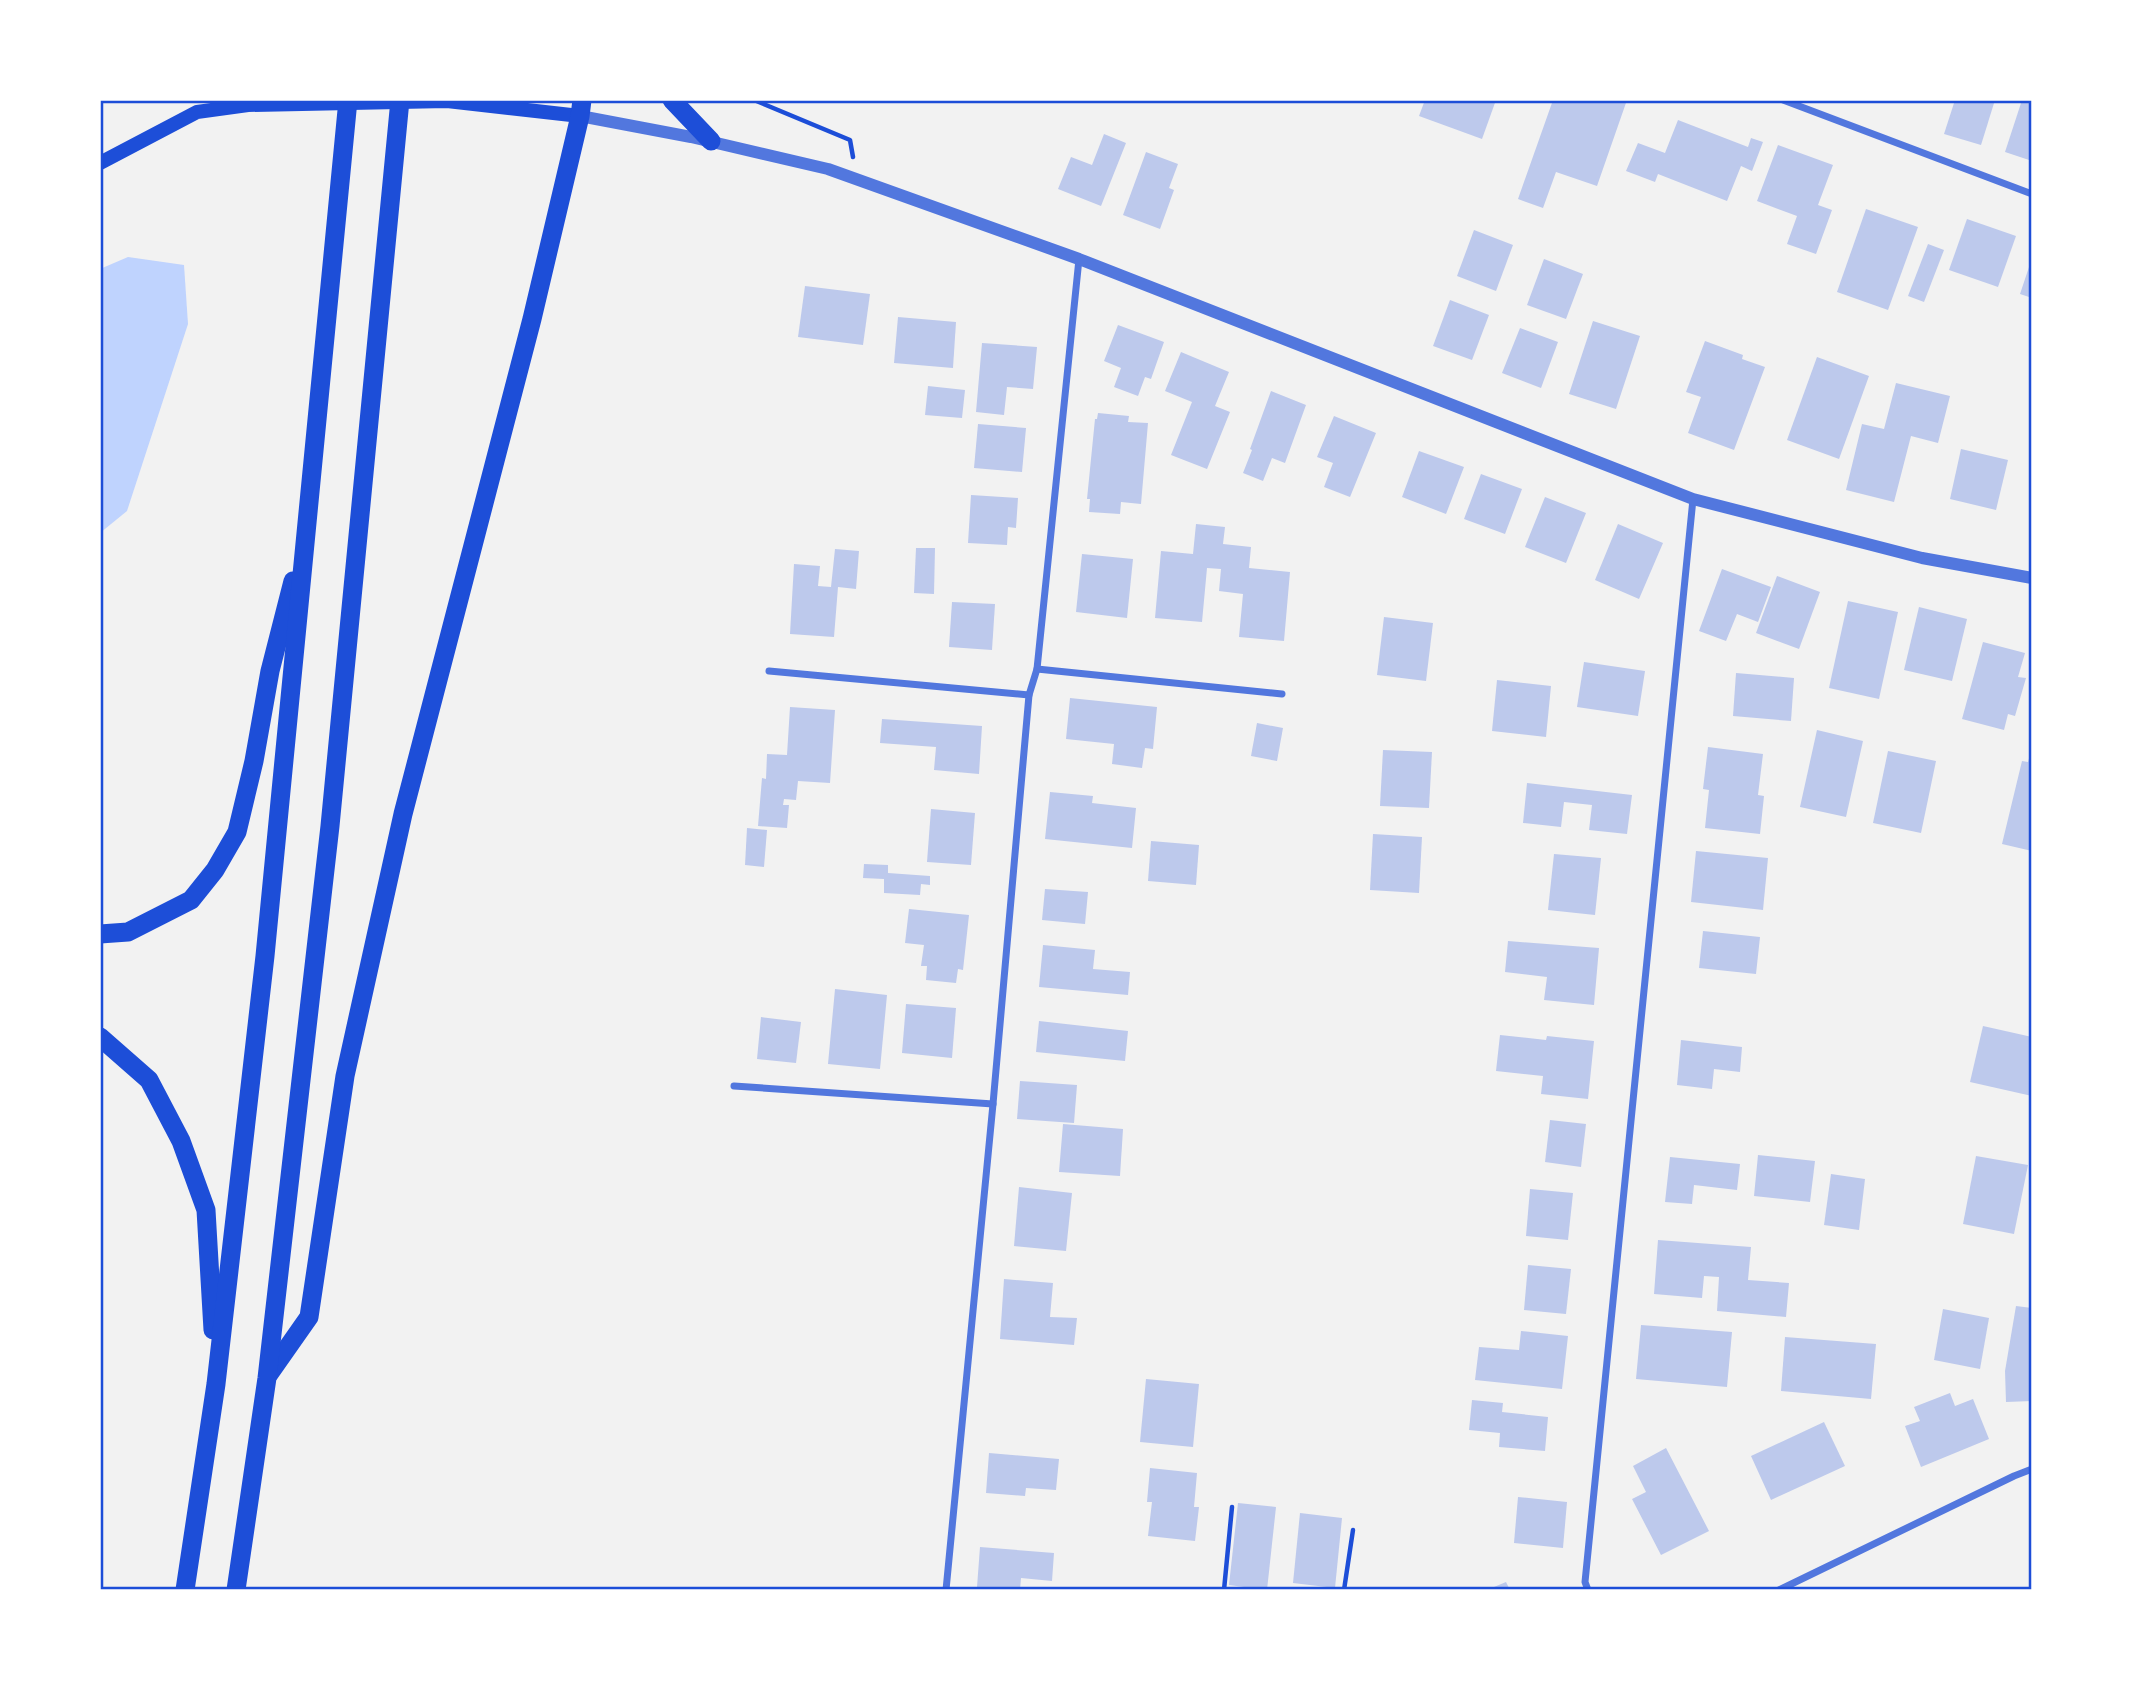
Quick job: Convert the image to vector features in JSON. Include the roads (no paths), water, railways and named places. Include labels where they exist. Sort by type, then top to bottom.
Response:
[{"type":"highway","points":[[185,1590],[216,1384],[265,956],[348,100]]},
{"type":"highway","points":[[236,1590],[267,1378],[330,826],[400,100]]},
{"type":"highway","points":[[672,100],[711,141]]},
{"type":"highway","points":[[267,1378],[309,1317],[345,1076],[400,827],[532,320],[581,108]]},
{"type":"highway","points":[[100,934],[128,932],[191,900],[215,870],[237,832],[284,609],[305,539]]},
{"type":"highway","points":[[100,1037],[149,1080],[181,1141],[206,1210],[216,1384]]},
{"type":"main road","points":[[100,163],[197,112],[248,105],[447,101],[581,108]]},
{"type":"street","points":[[1783,100],[2032,194]]},
{"type":"street","points":[[581,108],[828,169],[1079,259],[1693,499],[1922,558],[2032,578]]},
{"type":"street","points":[[946,1590],[1029,695],[1037,669],[1079,259]]},
{"type":"street","points":[[1588,1590],[1585,1582],[1586,1569],[1693,499]]},
{"type":"street","points":[[1037,669],[1282,694]]},
{"type":"street","points":[[769,671],[1029,695]]},
{"type":"street","points":[[734,1086],[993,1104]]},
{"type":"street","points":[[1779,1590],[2032,1469]]},
{"type":"water","points":[[128,257],[184,265],[188,324],[127,511],[100,533],[100,269]]}]
